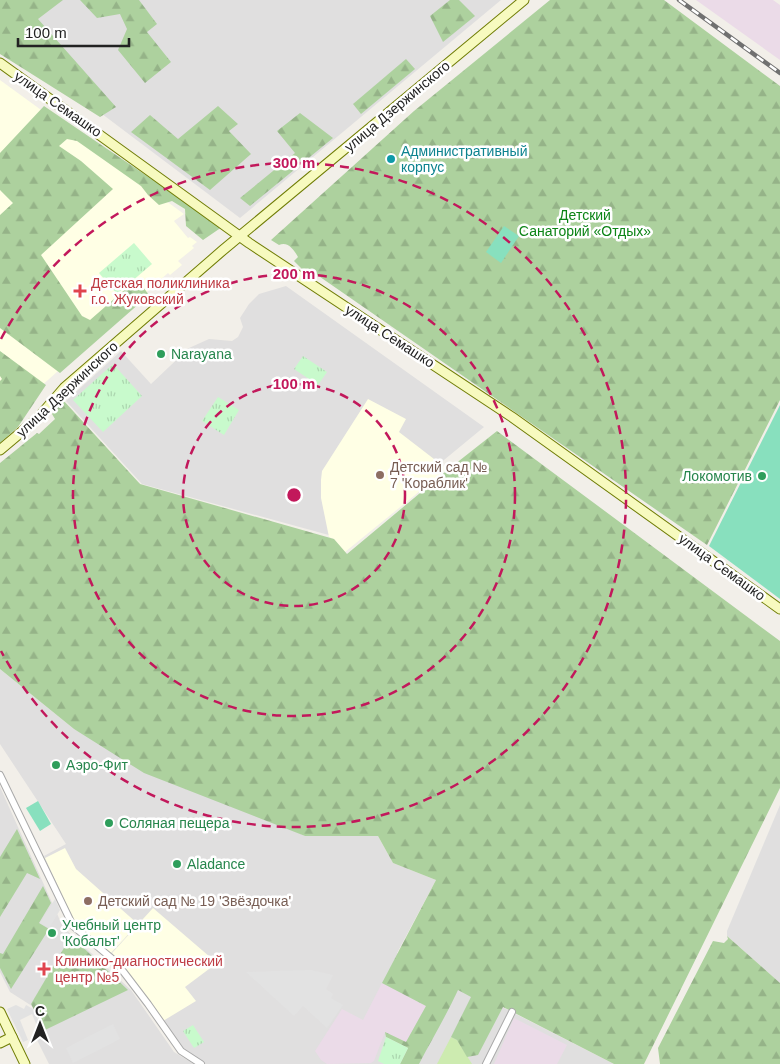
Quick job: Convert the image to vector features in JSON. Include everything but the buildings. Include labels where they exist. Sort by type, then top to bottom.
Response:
[{"type":"street","name":"улица Дзержинского","points":[[0,450],[38,418],[64,388],[239,236],[524,0]]},
{"type":"street","name":"улица Семашко","points":[[0,63],[239,236],[512,417],[780,609]]},
{"type":"street","points":[[0,774],[73,926],[116,962],[180,1051],[202,1064]]},
{"type":"street","points":[[0,1012],[26,1064]]},
{"type":"street","points":[[486,1064],[512,1012]]},
{"type":"street","points":[[0,1044],[12,1037]]},
{"type":"shaded area","points":[[30,0],[501,0],[240,218],[0,37],[0,18]]},
{"type":"shaded area","points":[[696,0],[773,0],[780,5],[780,60]]},
{"type":"shaded area","points":[[0,80],[184,214],[174,221],[188,238],[190,237],[197,242],[192,246],[194,248],[178,261],[182,265],[170,275],[168,273],[2,421],[0,419]]},
{"type":"shaded area","points":[[286,286],[484,427],[347,540],[142,484],[66,401],[121,351],[151,384],[189,348],[209,339],[232,341],[238,337],[243,327],[240,318],[249,304],[259,294]]},
{"type":"shaded area","name":"Детский сад № 7 'Кораблик'","points":[[368,399],[406,419],[399,432],[447,469],[345,552],[334,539],[329,537],[321,498],[322,471]]},
{"type":"shaded area","points":[[0,669],[74,729],[305,836],[378,836],[393,863],[436,880],[397,953],[510,1011],[483,1064],[206,1064],[183,1051],[116,959],[74,925],[44,856],[66,844],[0,744]]},
{"type":"shaded area","points":[[0,787],[63,927],[131,990],[174,1052],[194,1064],[49,1064],[36,1038],[45,1032],[32,1006],[10,992],[0,972]]},
{"type":"shaded area","points":[[780,805],[780,983],[727,936],[727,931]]},
{"type":"shaded area","name":"Детский сад № 19 'Звёздочка'","points":[[65,848],[76,869],[138,924],[111,953],[75,923],[45,858]]},
{"type":"shaded area","points":[[55,899],[60,910],[49,928],[40,923]]},
{"type":"shaded area","points":[[153,908],[217,963],[185,987],[196,1001],[163,1021],[112,953]]},
{"type":"shaded area","points":[[311,970],[333,975],[326,989],[333,994],[331,998],[343,1005],[327,1028],[303,1006],[294,1016],[246,972]]},
{"type":"shaded area","points":[[382,983],[426,1006],[406,1043],[385,1032],[374,1061],[371,1063],[327,1064],[321,1060],[315,1051],[342,1009],[363,1020]]},
{"type":"shaded area","points":[[16,1005],[24,1009],[26,1005],[33,1009],[40,1024],[37,1026],[32,1014],[20,1020],[28,1040],[23,1042],[7,1009]]},
{"type":"shaded area","points":[[514,1013],[614,1064],[489,1064]]},
{"type":"shaded area","points":[[514,1018],[567,1045],[557,1064],[494,1064]]},
{"type":"shaded area","points":[[113,1024],[120,1039],[73,1063],[66,1048]]},
{"type":"green space","points":[[0,0],[63,0],[38,19],[116,107],[100,117],[0,54]]},
{"type":"green space","points":[[80,0],[139,0],[157,24],[147,32],[171,62],[145,83],[118,50],[127,29],[120,14],[97,18]]},
{"type":"green space","points":[[450,0],[459,0],[475,16],[443,42],[430,16]]},
{"type":"green space","name":"Детский Санаторий «Отдых»","points":[[550,0],[664,0],[780,86],[780,400],[707,545],[310,270],[307,274],[294,261],[298,257],[290,247],[285,244],[279,245],[271,240],[414,111]]},
{"type":"green space","points":[[406,59],[415,69],[361,114],[353,104]]},
{"type":"green space","points":[[44,106],[222,227],[203,240],[186,226],[185,209],[172,201],[159,205],[141,186],[77,141],[67,139],[59,146],[81,161],[113,189],[41,255],[82,316],[90,320],[137,279],[149,295],[60,373],[0,328],[0,215],[13,203],[0,190],[0,153]]},
{"type":"green space","points":[[218,106],[238,124],[229,131],[251,154],[210,190],[131,132],[150,115],[178,139]]},
{"type":"green space","points":[[300,113],[333,138],[250,206],[240,198],[295,153],[277,131]]},
{"type":"green space","points":[[504,226],[519,236],[501,263],[486,252]]},
{"type":"green space","points":[[134,243],[152,264],[117,294],[99,273]]},
{"type":"green space","points":[[0,351],[46,385],[18,427],[0,443],[0,381],[2,379],[0,376]]},
{"type":"green space","points":[[303,356],[327,372],[318,385],[294,369]]},
{"type":"green space","points":[[113,364],[142,396],[103,432],[73,400]]},
{"type":"green space","points":[[218,397],[239,410],[224,435],[202,421]]},
{"type":"green space","points":[[63,400],[140,484],[334,539],[347,554],[497,431],[780,641],[780,788],[644,1064],[614,1064],[503,1007],[478,1055],[467,1057],[457,1040],[451,1037],[471,997],[458,990],[419,1064],[400,1064],[408,1048],[386,1037],[385,1032],[406,1042],[426,1006],[382,983],[436,880],[393,863],[378,836],[305,836],[144,773],[74,729],[0,669],[0,463],[37,433],[39,434],[55,419],[52,414]]},
{"type":"green space","name":"Локомотив","points":[[780,405],[780,599],[709,546]]},
{"type":"green space","points":[[38,801],[51,824],[40,831],[26,808]]},
{"type":"green space","points":[[17,829],[40,879],[27,873],[0,917],[0,857]]},
{"type":"green space","points":[[43,886],[51,903],[39,923],[49,929],[11,989],[0,968],[0,953],[3,954]]},
{"type":"green space","points":[[71,936],[128,990],[45,1030],[31,1004]]},
{"type":"green space","points":[[727,936],[780,983],[780,1064],[660,1064],[658,1048],[713,941],[724,943],[728,939]]},
{"type":"green space","points":[[193,1025],[204,1042],[194,1048],[183,1031]]},
{"type":"green space","points":[[386,1037],[408,1048],[400,1064],[384,1064],[378,1061]]},
{"type":"green space","points":[[451,1037],[457,1040],[472,1064],[437,1064]]},
{"type":"railway","points":[[679,0],[780,73]]},
{"type":"place","name":"Административный корпус","points":[[391,159]]},
{"type":"place","name":"Детская поликлиника г.о. Жуковский","points":[[80,291]]},
{"type":"place","name":"Narayana","points":[[161,354]]},
{"type":"place","name":"Детский сад № 7 'Кораблик'","points":[[380,475]]},
{"type":"place","name":"Локомотив","points":[[762,476]]},
{"type":"place","name":"Аэро-Фит","points":[[56,765]]},
{"type":"place","name":"Соляная пещера","points":[[109,823]]},
{"type":"place","name":"Aladance","points":[[177,864]]},
{"type":"place","name":"Детский сад № 19 'Звёздочка'","points":[[88,901]]},
{"type":"place","name":"Учебный центр 'Кобальт'","points":[[52,933]]},
{"type":"place","name":"Клинико-диагностический центр №5","points":[[44,969]]}]
